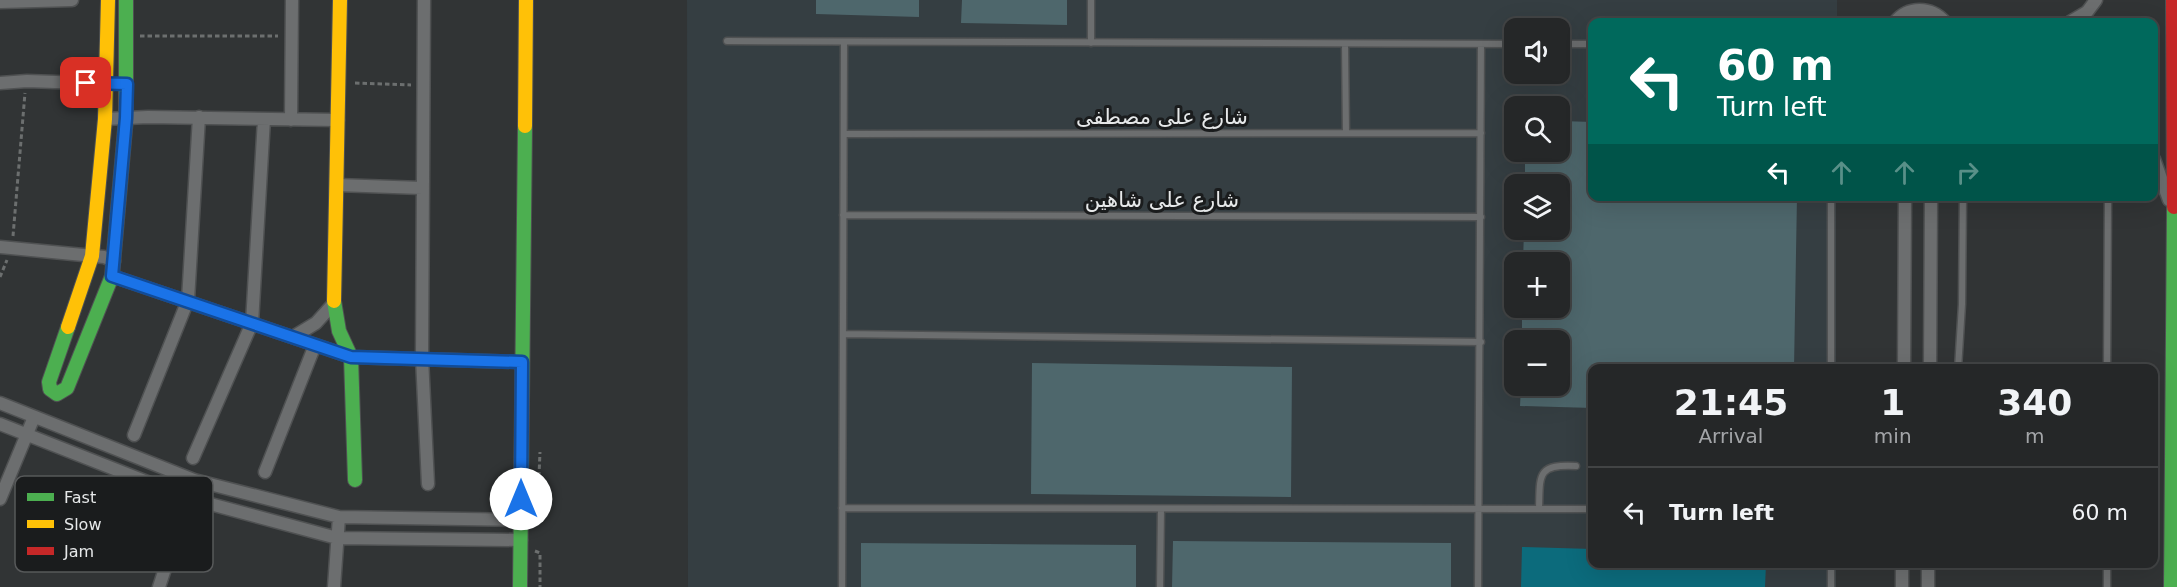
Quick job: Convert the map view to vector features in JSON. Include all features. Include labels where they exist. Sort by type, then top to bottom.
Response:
[{"type":"street","points":[[0,2],[72,0]]},
{"type":"street","points":[[108,0],[105,119],[92,256],[49,381],[50,389],[57,394],[67,388],[110,280],[114,261],[126,118],[126,0]]},
{"type":"street","points":[[291,120],[292,0]]},
{"type":"street","points":[[340,0],[334,303],[339,331],[351,357],[355,480]]},
{"type":"street","points":[[424,0],[422,358],[428,484]]},
{"type":"street","points":[[520,587],[526,0]]},
{"type":"street","points":[[1899,18],[1904,0]]},
{"type":"street","points":[[1935,0],[1940,18]]},
{"type":"street","points":[[2089,17],[2096,0]]},
{"type":"street","points":[[2171,587],[2173,0]]},
{"type":"street","points":[[1899,18],[1919,10],[1940,18]]},
{"type":"street","points":[[0,82],[127,84]]},
{"type":"street","points":[[105,119],[199,117],[338,120]]},
{"type":"street","points":[[134,435],[188,300],[199,117]]},
{"type":"street","points":[[193,458],[252,323],[264,119]]},
{"type":"street","points":[[2158,170],[2174,215]]},
{"type":"street","points":[[337,185],[422,188]]},
{"type":"street","points":[[1904,364],[1905,201]]},
{"type":"street","points":[[1930,364],[1931,201]]},
{"type":"street","points":[[6,247],[92,256],[114,261]]},
{"type":"street","points":[[86,278],[96,284],[110,280],[188,300],[351,357],[522,362]]},
{"type":"street","points":[[293,337],[316,323],[334,303]]},
{"type":"street","points":[[265,472],[315,345]]},
{"type":"street","points":[[0,403],[184,476]]},
{"type":"street","points":[[0,499],[34,417]]},
{"type":"street","points":[[0,424],[132,476]]},
{"type":"street","points":[[213,485],[339,518],[521,520]]},
{"type":"street","points":[[213,505],[337,538],[521,540]]},
{"type":"street","points":[[334,587],[339,518]]},
{"type":"street","points":[[1902,568],[1902,587]]},
{"type":"street","points":[[1928,568],[1928,587]]},
{"type":"street","points":[[159,587],[164,572]]},
{"type":"lane","points":[[1091,0],[1091,43]]},
{"type":"lane","points":[[727,41],[1504,44]]},
{"type":"lane","points":[[842,587],[844,43]]},
{"type":"lane","points":[[1345,44],[1347,133]]},
{"type":"lane","points":[[1479,587],[1481,44]]},
{"type":"lane","points":[[1570,44],[1588,44]]},
{"type":"lane","name":"شارع على مصطفى","points":[[844,134],[1481,133]]},
{"type":"lane","points":[[1830,201],[1831,364]]},
{"type":"lane","points":[[1958,364],[1962,304],[1963,201]]},
{"type":"lane","points":[[2107,364],[2108,201]]},
{"type":"lane","name":"شارع على شاهين","points":[[843,215],[1481,218]]},
{"type":"lane","points":[[843,334],[1481,342]]},
{"type":"lane","points":[[1539,509],[1540,479],[1543,472],[1555,465],[1576,466]]},
{"type":"lane","points":[[842,508],[1588,509]]},
{"type":"lane","points":[[1160,587],[1161,509]]},
{"type":"lane","points":[[1831,568],[1831,587]]},
{"type":"lane","points":[[2107,568],[2107,587]]},
{"type":"path","points":[[126,35],[292,36]]},
{"type":"path","points":[[0,277],[6,247],[27,81]]},
{"type":"path","points":[[338,83],[423,85]]},
{"type":"shaded area","points":[[687,0],[1837,0],[1837,18],[1588,18],[1588,201],[1836,201],[1836,364],[1588,364],[1588,568],[1836,568],[1836,587],[688,587]]},
{"type":"water","points":[[1522,547],[1588,549],[1588,568],[1766,568],[1765,587],[1521,587]]},
{"type":"building","points":[[816,0],[919,0],[919,17],[816,14]]},
{"type":"building","points":[[962,0],[1067,0],[1067,25],[961,23]]},
{"type":"building","points":[[1570,121],[1588,122],[1588,201],[1797,201],[1794,364],[1588,364],[1588,408],[1520,406],[1520,396],[1570,396],[1570,330],[1522,330],[1522,318],[1570,318],[1570,252],[1523,252],[1524,240],[1570,240],[1570,174],[1525,174],[1525,162],[1570,162]]},
{"type":"building","points":[[1032,363],[1292,367],[1291,497],[1031,494]]},
{"type":"building","points":[[1173,541],[1451,543],[1451,587],[1172,587]]},
{"type":"building","points":[[861,543],[1136,545],[1136,587],[861,587]]},
{"type":"traffic: fast","points":[[68,327],[49,382],[50,389],[57,394],[67,388],[112,276],[126,118],[126,0]]},
{"type":"traffic: fast","points":[[520,587],[525,126]]},
{"type":"traffic: fast","points":[[2171,587],[2174,207]]},
{"type":"traffic: fast","points":[[334,301],[339,331],[351,357],[355,480]]},
{"type":"traffic: slow","points":[[68,327],[92,256],[105,119],[108,0]]},
{"type":"traffic: slow","points":[[334,301],[340,0]]},
{"type":"traffic: slow","points":[[525,126],[526,0]]},
{"type":"traffic: jam","points":[[2173,0],[2174,207]]},
{"type":"route","points":[[86,83],[127,84],[112,276],[351,357],[522,362],[521,499]]}]
